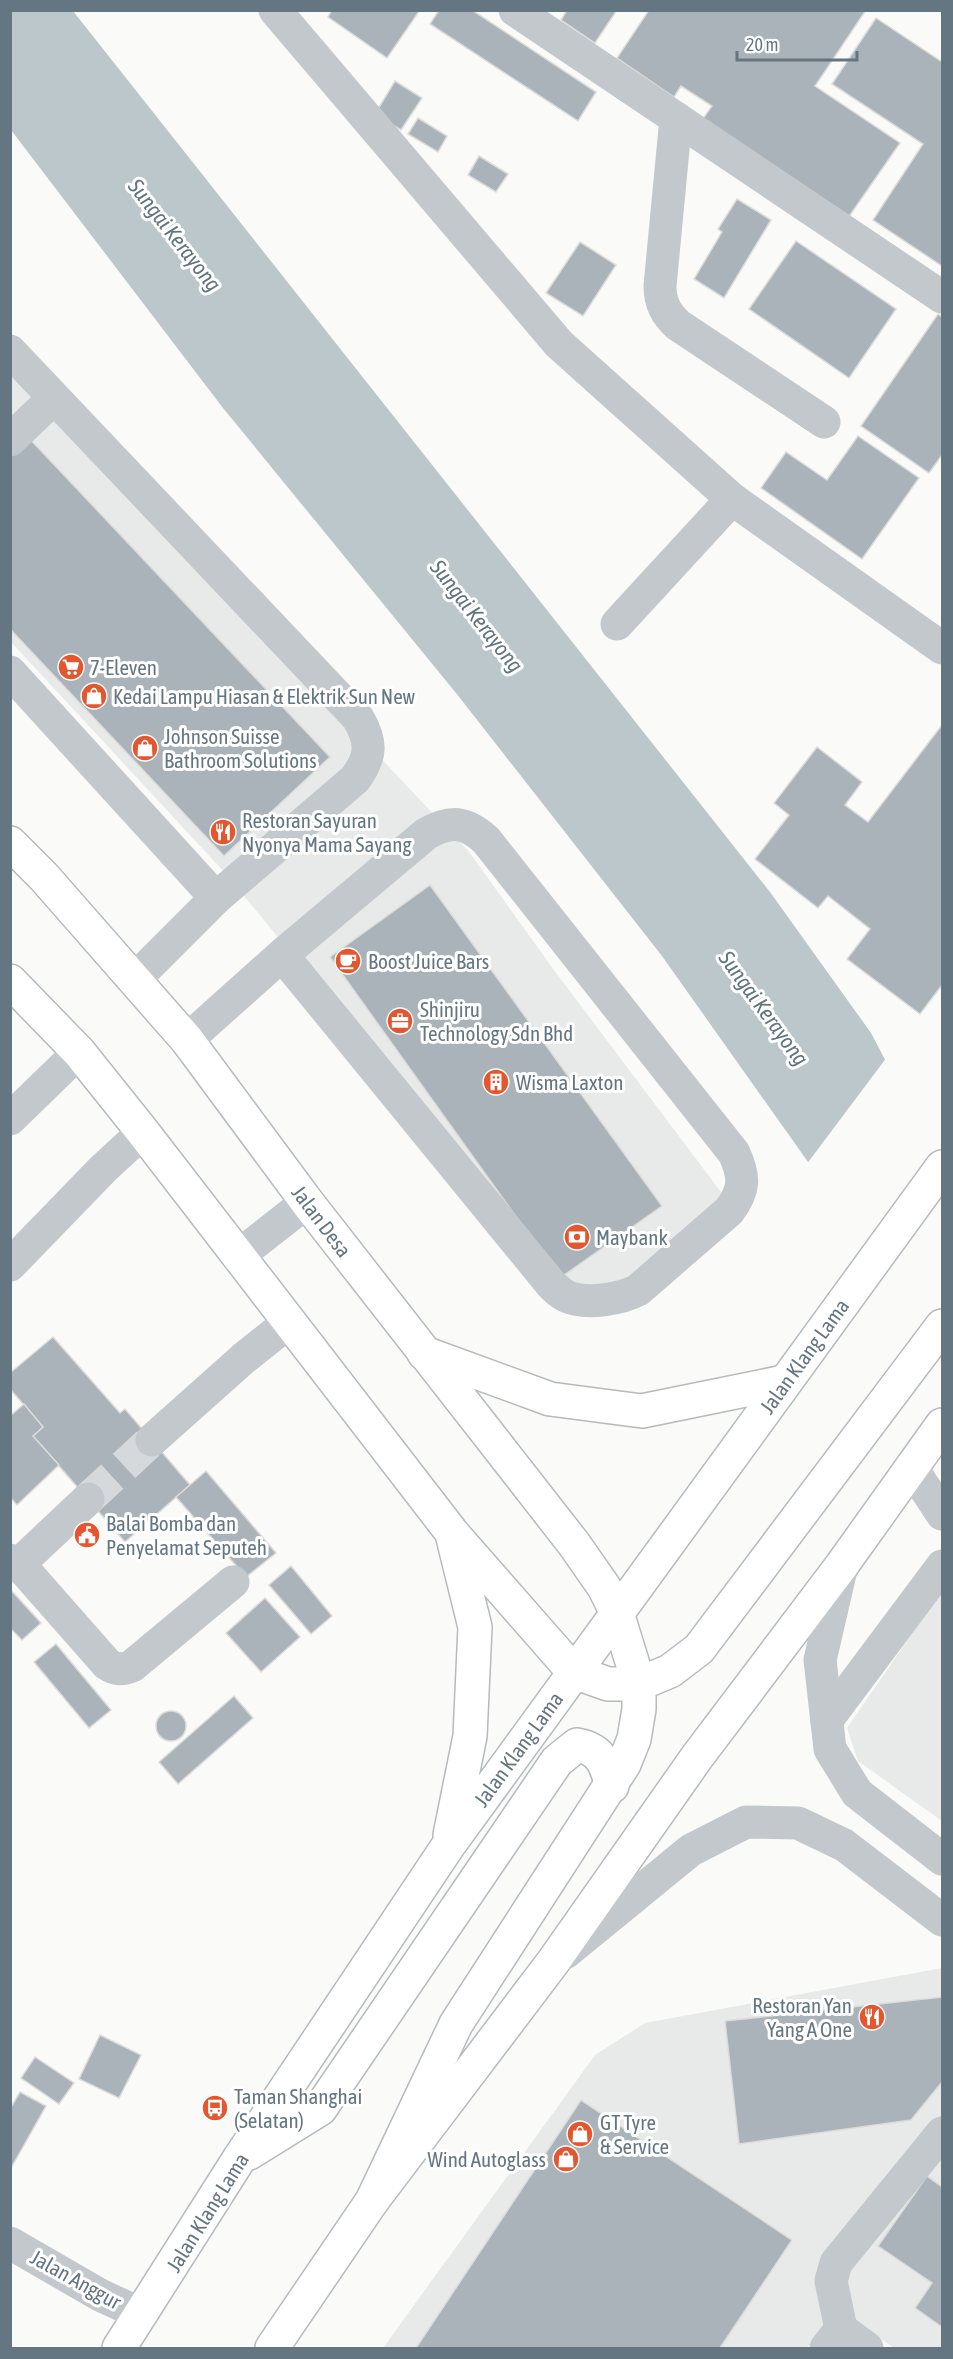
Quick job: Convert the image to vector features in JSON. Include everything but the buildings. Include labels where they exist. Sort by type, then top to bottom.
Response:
[{"type":"main road","name":"Jalan Desa","points":[[10,843],[44,877],[187,1040],[307,1202],[574,1544],[604,1587],[617,1612],[639,1684],[639,1709],[634,1739],[624,1764],[612,1786],[456,2024],[372,2201]]},
{"type":"main road","points":[[10,981],[79,1052],[453,1534],[574,1672],[608,1684],[639,1684],[670,1671],[699,1649],[942,1326]]},
{"type":"main road","name":"Jalan Klang Lama","points":[[119,2349],[239,2159],[448,1846],[942,1167]]},
{"type":"main road","points":[[424,1353],[550,1399],[642,1411],[784,1382]]},
{"type":"main road","points":[[272,2349],[372,2201],[553,1962],[704,1748],[842,1564],[942,1425]]},
{"type":"main road","points":[[448,1846],[470,1736],[475,1627],[453,1534]]},
{"type":"main road","points":[[239,2159],[320,2109],[557,1761],[577,1745],[586,1747],[598,1754],[606,1764],[612,1786]]},
{"type":"street","points":[[275,10],[559,344],[732,499],[942,648]]},
{"type":"street","points":[[515,10],[942,297]]},
{"type":"street","points":[[676,118],[660,286],[663,308],[678,325],[824,422]]},
{"type":"street","points":[[10,351],[350,710],[366,733],[369,749],[365,765],[355,779],[216,898],[134,980]]},
{"type":"street","points":[[10,440],[54,398]]},
{"type":"street","points":[[617,624],[732,499]]},
{"type":"street","points":[[10,672],[216,898]]},
{"type":"street","points":[[187,1040],[282,955],[426,834],[440,826],[457,824],[473,829],[486,840],[734,1154],[741,1168],[742,1183],[738,1198],[729,1211],[638,1290],[622,1296],[589,1300],[568,1298],[551,1284],[282,955]]},
{"type":"street","points":[[10,1119],[79,1052]]},
{"type":"street","points":[[10,1266],[103,1168],[143,1132]]},
{"type":"street","points":[[238,1256],[307,1202]]},
{"type":"street","points":[[152,1440],[244,1358],[288,1323]]},
{"type":"street","points":[[910,1467],[942,1514]]},
{"type":"street","points":[[88,1499],[15,1562],[107,1664],[124,1669],[132,1666],[233,1582]]},
{"type":"street","points":[[842,1564],[820,1660],[830,1749],[857,1793],[939,1848]]},
{"type":"street","points":[[827,1720],[942,1566]]},
{"type":"street","points":[[553,1962],[691,1850],[746,1822],[798,1823],[844,1845],[942,1920]]},
{"type":"street","points":[[867,2349],[833,2339],[831,2281],[836,2263],[942,2133]]},
{"type":"street","name":"Jalan Anggur","points":[[10,2243],[100,2295],[141,2314]]},
{"type":"shaded area","points":[[11,365],[470,853],[551,966],[727,1200],[629,1285],[563,1285],[227,875],[11,642]]},
{"type":"shaded area","points":[[942,1590],[942,1821],[858,1761],[847,1728]]},
{"type":"shaded area","points":[[942,1968],[942,2348],[894,2348],[847,2314],[830,2320],[807,2348],[383,2348],[595,2055],[645,2023]]},
{"type":"water","name":"Sungai Kerayong","points":[[11,11],[73,11],[770,892],[871,1033],[902,1092],[813,1169],[662,956],[456,693],[223,408],[11,130]]},
{"type":"pier","points":[[887,1057],[905,1090],[942,1139],[942,1290],[866,1233],[806,1165]]},
{"type":"tunnel","points":[[88,1499],[152,1440]]},
{"type":"place","name":"7-Eleven","points":[[71,667]]},
{"type":"place","name":"Kedai Lampu Hiasan & Elektrik Sun New","points":[[94,696]]},
{"type":"place","name":"Johnson Suisse Bathroom Solutions","points":[[145,748]]},
{"type":"place","name":"Restoran Sayuran Nyonya Mama Sayang","points":[[223,832]]},
{"type":"place","name":"Boost Juice Bars","points":[[348,961]]},
{"type":"place","name":"Shinjiru Technology Sdn Bhd","points":[[400,1021]]},
{"type":"place","name":"Wisma Laxton","points":[[496,1082]]},
{"type":"place","name":"Maybank","points":[[577,1237]]},
{"type":"place","name":"Balai Bomba dan Penyelamat Seputeh","points":[[87,1535]]},
{"type":"place","name":"Restoran Yan Yang A One","points":[[872,2017]]},
{"type":"place","name":"Taman Shanghai (Selatan)","points":[[215,2108]]},
{"type":"place","name":"GT Tyre & Service","points":[[580,2134]]},
{"type":"place","name":"Wind Autoglass","points":[[566,2159]]}]
